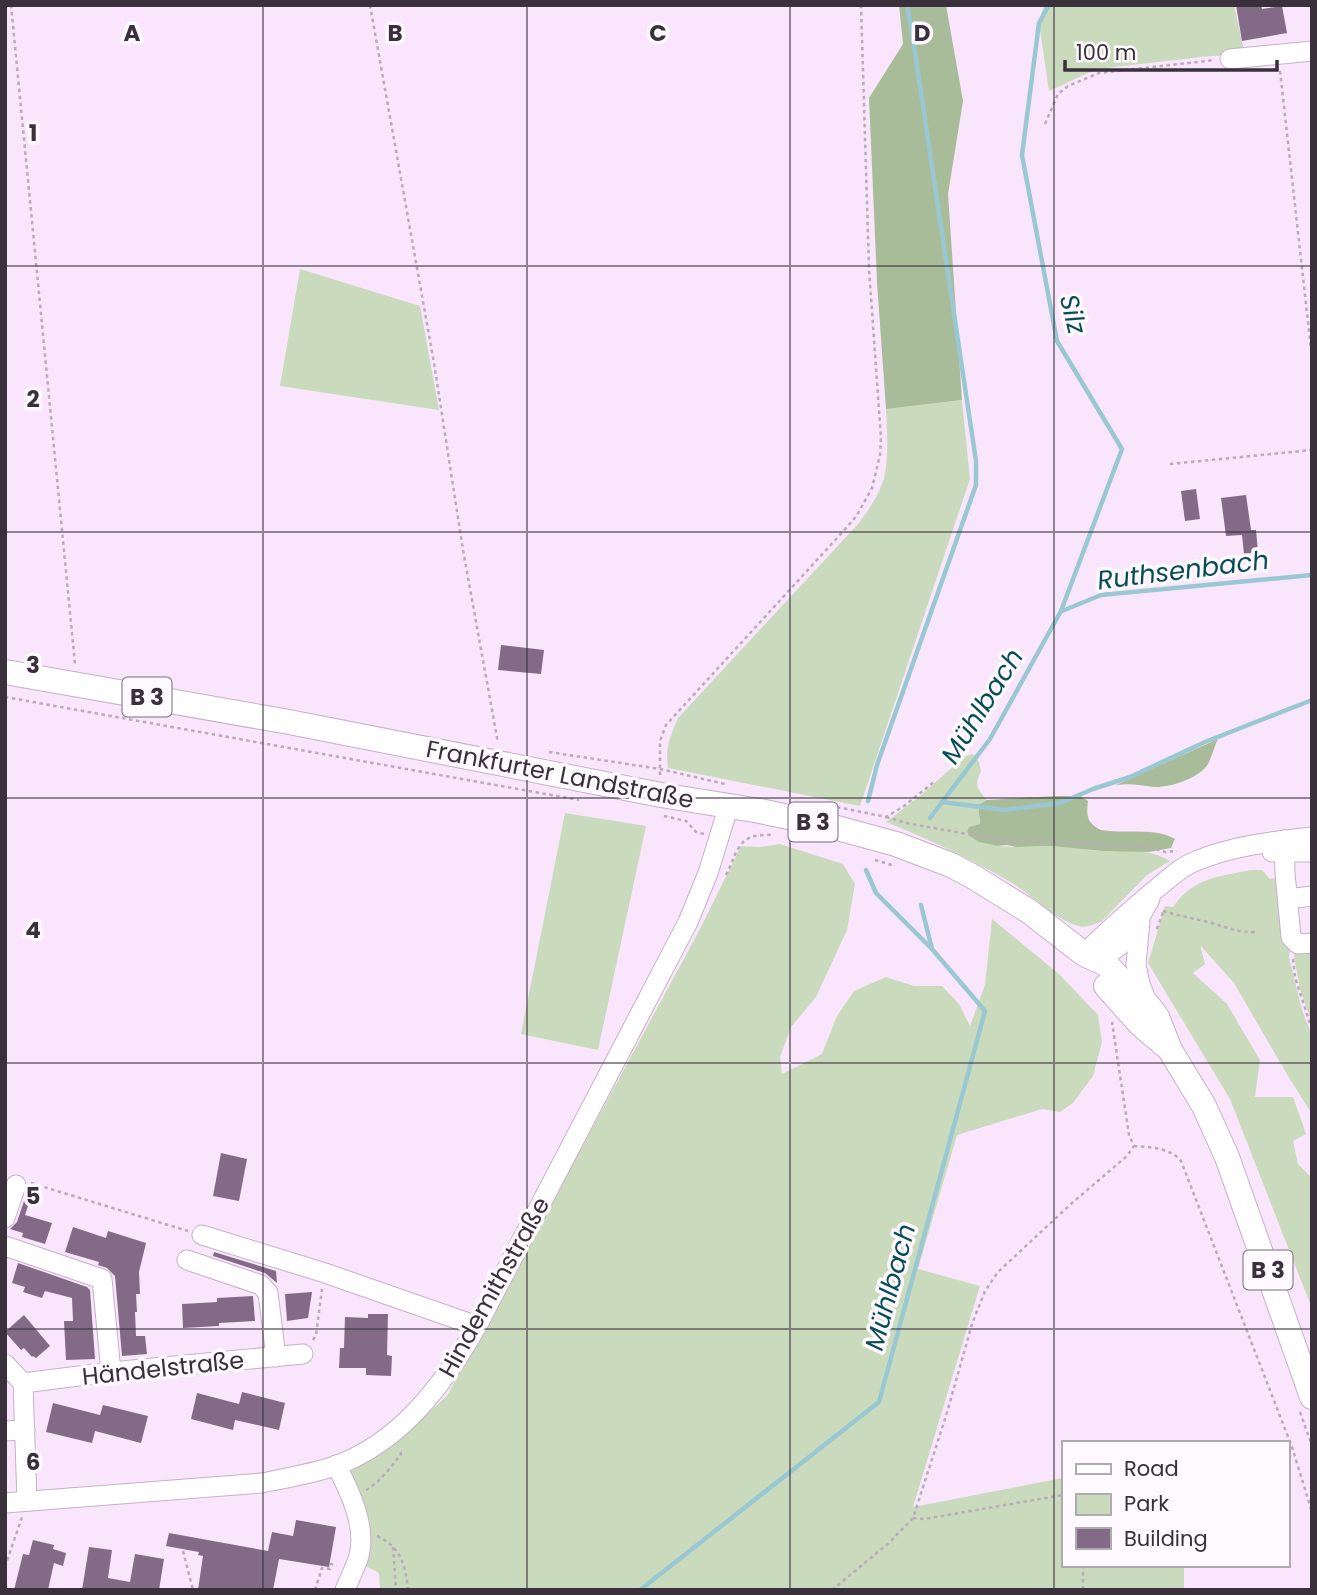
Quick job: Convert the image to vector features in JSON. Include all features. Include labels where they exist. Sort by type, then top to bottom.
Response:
[{"type":"main road","name":"Frankfurter Landstraße","points":[[5,672],[289,722],[661,795],[732,796],[862,834],[951,865],[1030,912],[1084,954]]},
{"type":"main road","name":"B 3","points":[[1084,954],[1106,964],[1148,1005],[1157,1017],[1170,1050],[1204,1106],[1227,1157],[1305,1402]]},
{"type":"main road","name":"B 3","points":[[1084,954],[1107,988],[1140,1024],[1170,1050]]},
{"type":"street","points":[[1230,59],[1312,51]]},
{"type":"street","name":"Hindemithstraße","points":[[5,1503],[262,1483],[336,1465],[377,1444],[398,1429],[431,1396],[477,1326],[688,922],[708,873],[732,796]]},
{"type":"street","points":[[1084,954],[1098,955],[1118,948],[1140,917],[1161,902],[1181,869],[1194,862],[1209,857],[1284,846],[1311,849]]},
{"type":"street","points":[[1284,846],[1291,937],[1298,944],[1312,943]]},
{"type":"street","points":[[1288,899],[1312,896]]},
{"type":"street","points":[[1084,954],[1109,929],[1161,902]]},
{"type":"street","points":[[1140,917],[1136,964],[1148,1005]]},
{"type":"street","points":[[5,1218],[23,1184]]},
{"type":"street","points":[[202,1235],[325,1273],[477,1326]]},
{"type":"street","points":[[5,1246],[102,1279],[111,1372]]},
{"type":"street","points":[[187,1260],[261,1284],[268,1293],[276,1357]]},
{"type":"street","name":"Händelstraße","points":[[23,1383],[303,1354]]},
{"type":"street","points":[[5,1364],[23,1383],[15,1430],[27,1501]]},
{"type":"street","points":[[336,1465],[353,1498],[360,1534],[359,1557],[345,1590]]},
{"type":"path","points":[[11,5],[77,685]]},
{"type":"path","points":[[370,5],[435,363],[463,550],[498,744]]},
{"type":"path","points":[[732,796],[660,769],[660,741],[666,725],[857,515],[872,488],[880,455],[880,417],[869,269],[861,5]]},
{"type":"path","points":[[1278,54],[1312,358]]},
{"type":"path","points":[[1045,124],[1058,94],[1068,86],[1099,73],[1230,59]]},
{"type":"path","points":[[1170,464],[1312,450]]},
{"type":"path","points":[[5,697],[585,801]]},
{"type":"path","points":[[886,817],[934,782]]},
{"type":"path","points":[[831,806],[995,839],[1149,848],[1165,852]]},
{"type":"path","points":[[686,821],[696,832],[720,837]]},
{"type":"path","points":[[742,841],[752,835],[783,836]]},
{"type":"path","points":[[869,858],[906,869]]},
{"type":"path","points":[[1154,936],[1161,902],[1193,920],[1212,923],[1236,932],[1256,932]]},
{"type":"path","points":[[1291,937],[1295,977],[1312,1030]]},
{"type":"path","points":[[1114,1035],[1129,1135],[1134,1146]]},
{"type":"path","points":[[1134,1146],[1154,1147],[1177,1155],[1181,1161],[1287,1441]]},
{"type":"path","points":[[832,1590],[890,1542],[913,1518],[972,1324],[985,1291],[998,1272],[1134,1146]]},
{"type":"path","points":[[23,1184],[202,1235]]},
{"type":"path","points":[[303,1354],[316,1335],[325,1273]]},
{"type":"path","points":[[1305,1402],[1312,1446]]},
{"type":"path","points":[[1290,1448],[1312,1512]]},
{"type":"path","points":[[913,1518],[924,1519],[1062,1496]]},
{"type":"path","points":[[5,1567],[27,1501]]},
{"type":"path","points":[[376,1536],[386,1540],[403,1561],[408,1590]]},
{"type":"path","points":[[393,1547],[396,1590]]},
{"type":"path","points":[[183,1551],[193,1590]]},
{"type":"path","points":[[315,1590],[322,1568],[330,1569],[331,1564],[354,1568]]},
{"type":"path","points":[[1083,1567],[1083,1590]]},
{"type":"green space","points":[[899,5],[946,5],[963,101],[948,194],[962,400],[886,409],[869,98],[903,44]]},
{"type":"green space","points":[[1044,5],[1234,5],[1245,55],[1210,56],[1097,69],[1049,91],[1039,23]]},
{"type":"green space","points":[[300,269],[420,306],[439,410],[280,386]]},
{"type":"green space","points":[[962,400],[970,479],[860,806],[668,768],[669,743],[678,718],[859,523],[873,502],[886,470],[886,409]]},
{"type":"green space","points":[[1218,739],[1208,764],[1191,778],[1160,787],[1116,785]]},
{"type":"green space","points":[[973,754],[981,771],[978,787],[987,800],[980,804],[980,824],[971,837],[1000,846],[1058,846],[1145,852],[1170,861],[1147,875],[1101,922],[1082,927],[1068,922],[1012,883],[982,866],[886,822],[965,756]]},
{"type":"green space","points":[[1080,796],[1088,801],[1088,818],[1101,830],[1159,833],[1175,839],[1171,848],[1149,852],[1102,851],[1052,846],[997,846],[979,842],[967,832],[969,827],[980,824],[980,804],[987,800]]},
{"type":"green space","points":[[565,813],[646,826],[598,1050],[521,1034]]},
{"type":"green space","points":[[780,844],[843,864],[855,884],[847,930],[816,997],[791,1027],[780,1057],[782,1074],[822,1054],[837,1016],[854,991],[886,977],[914,986],[942,986],[959,1004],[970,1026],[985,985],[992,919],[1059,974],[1098,1015],[1102,1042],[1093,1076],[1073,1103],[1060,1112],[1042,1109],[957,1135],[918,1269],[980,1286],[913,1507],[1062,1478],[1062,1567],[1184,1567],[1184,1590],[380,1590],[379,1573],[366,1566],[366,1553],[350,1472],[395,1443],[447,1396],[699,931],[741,846]]},
{"type":"green space","points":[[1251,870],[1262,870],[1270,879],[1280,877],[1289,957],[1302,1010],[1312,1036],[1312,1114],[1234,983],[1200,945],[1205,964],[1193,973],[1227,1004],[1260,1060],[1255,1097],[1293,1097],[1306,1134],[1293,1141],[1298,1164],[1312,1178],[1312,1320],[1311,1306],[1230,1099],[1148,963],[1165,906],[1173,907],[1198,884]]},
{"type":"green space","points":[[1295,952],[1310,953],[1312,1023],[1300,989]]},
{"type":"building","points":[[1236,5],[1261,5],[1262,9],[1282,6],[1287,33],[1242,41]]},
{"type":"building","points":[[1196,489],[1200,519],[1185,521],[1181,491]]},
{"type":"building","points":[[1246,495],[1251,530],[1256,530],[1258,552],[1244,554],[1242,535],[1226,536],[1221,498]]},
{"type":"building","points":[[501,645],[544,650],[541,674],[498,670]]},
{"type":"building","points":[[221,1153],[247,1159],[239,1201],[213,1196]]},
{"type":"building","points":[[28,1189],[33,1191],[25,1215],[52,1223],[45,1244],[22,1237],[23,1233],[10,1229],[17,1222]]},
{"type":"building","points":[[73,1227],[106,1238],[108,1231],[146,1243],[139,1272],[140,1294],[136,1294],[135,1312],[136,1336],[145,1336],[147,1354],[122,1356],[115,1276],[107,1268],[98,1265],[99,1262],[65,1252]]},
{"type":"building","points":[[214,1252],[276,1271],[277,1283],[265,1273],[213,1256]]},
{"type":"building","points":[[18,1263],[90,1290],[95,1359],[66,1360],[64,1321],[73,1321],[72,1298],[45,1291],[42,1298],[23,1292],[25,1287],[12,1283]]},
{"type":"building","points":[[312,1292],[308,1318],[287,1321],[285,1294]]},
{"type":"building","points":[[253,1296],[255,1321],[183,1328],[182,1304]]},
{"type":"building","points":[[368,1314],[388,1314],[387,1355],[392,1356],[391,1376],[366,1375],[366,1368],[339,1368],[340,1348],[344,1348],[345,1317],[368,1318]]},
{"type":"building","points":[[24,1315],[50,1346],[36,1358],[24,1348],[21,1350],[5,1332]]},
{"type":"building","points":[[242,1392],[285,1403],[279,1430],[235,1420],[233,1430],[191,1419],[197,1393],[239,1404]]},
{"type":"building","points":[[53,1403],[100,1415],[103,1405],[148,1416],[141,1443],[95,1431],[92,1443],[46,1432]]},
{"type":"building","points":[[296,1520],[336,1527],[329,1567],[279,1559],[273,1590],[198,1590],[203,1556],[198,1555],[199,1552],[166,1546],[169,1533],[268,1551],[272,1532],[293,1536]]},
{"type":"building","points":[[33,1540],[54,1545],[53,1549],[66,1553],[63,1566],[54,1563],[48,1590],[14,1590],[23,1554],[29,1555]]},
{"type":"building","points":[[89,1547],[112,1550],[108,1578],[130,1582],[135,1554],[164,1559],[159,1590],[82,1590]]},
{"type":"waterway","points":[[868,801],[877,765],[976,485],[976,461],[907,5]]},
{"type":"waterway","name":"Silz","points":[[930,818],[990,739],[1061,611],[1122,449],[1057,341],[1022,155],[1039,23],[1049,5]]},
{"type":"waterway","name":"Ruthsenbach","points":[[1062,611],[1101,595],[1312,575]]},
{"type":"waterway","points":[[942,802],[1005,810],[1060,803],[1130,777],[1205,742],[1312,700]]},
{"type":"waterway","points":[[866,870],[876,893],[932,949]]},
{"type":"waterway","name":"Mühlbach","points":[[640,1590],[879,1402],[985,1011],[932,949],[921,905]]}]
